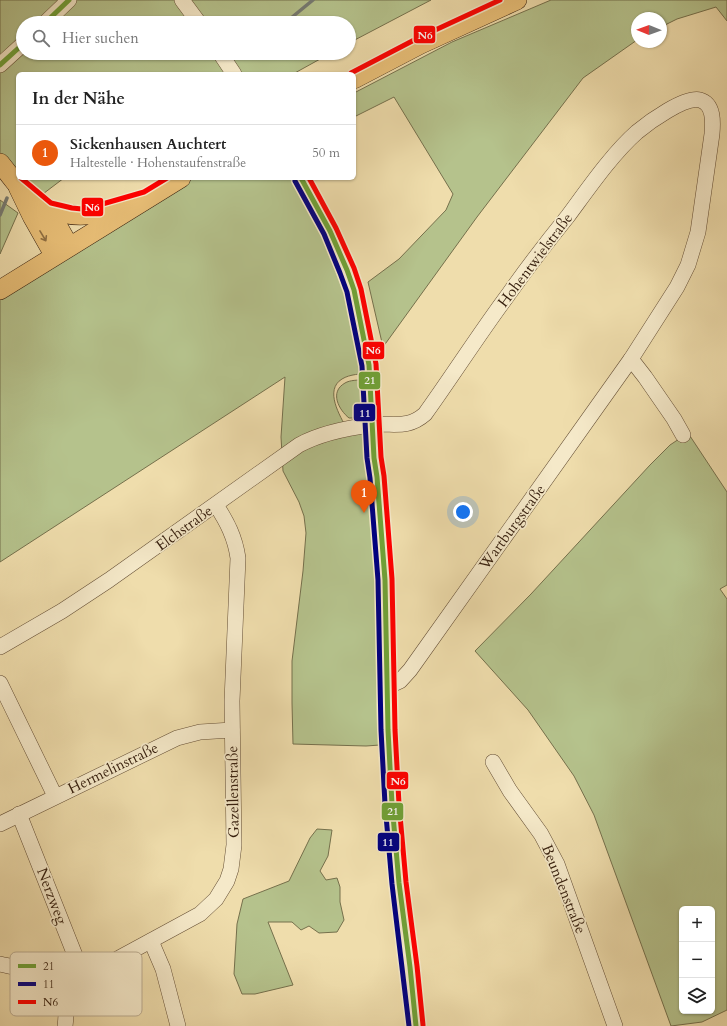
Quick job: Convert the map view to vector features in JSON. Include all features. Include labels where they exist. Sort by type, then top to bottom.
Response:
[{"type":"main road","points":[[356,78],[428,41],[517,0]]},
{"type":"main road","points":[[0,163],[40,213],[62,250]]},
{"type":"main road","points":[[0,290],[177,180]]},
{"type":"main road","points":[[40,213],[82,216],[119,208],[147,198]]},
{"type":"street","points":[[52,16],[69,0]]},
{"type":"street","points":[[182,0],[194,16]]},
{"type":"street","points":[[0,65],[16,50]]},
{"type":"street","points":[[224,60],[233,72]]},
{"type":"street","name":"Hohentwielstraße","points":[[373,424],[406,424],[416,421],[424,414],[508,295],[594,180],[637,132],[662,115],[686,102],[698,99],[707,104]]},
{"type":"street","name":"Wartburgstraße","points":[[387,687],[400,681],[410,670],[631,359],[677,287],[688,265],[698,232],[713,123],[712,113],[707,104]]},
{"type":"street","points":[[302,180],[331,233],[354,290],[369,369],[374,458],[377,477],[385,580],[388,730],[394,826],[399,883],[416,1026]]},
{"type":"street","points":[[631,359],[674,419],[683,435]]},
{"type":"street","name":"Elchstraße","points":[[0,647],[69,606],[143,557],[279,459],[309,440],[339,431],[373,424]]},
{"type":"street","name":"Gazellenstraße","points":[[131,952],[200,914],[216,899],[227,881],[234,857],[232,730],[238,558],[234,538],[230,528],[216,504]]},
{"type":"street","points":[[0,683],[56,796]]},
{"type":"street","name":"Hermelinstraße","points":[[0,824],[177,738],[200,732],[232,730]]},
{"type":"street","name":"Beundenstraße","points":[[493,762],[510,791],[540,834],[557,864],[616,1026]]},
{"type":"street","name":"Nerzweg","points":[[19,814],[74,952]]},
{"type":"street","points":[[151,941],[163,969],[178,1026]]},
{"type":"street","points":[[0,964],[10,967]]},
{"type":"street","points":[[65,1026],[67,1016]]},
{"type":"green space","points":[[0,0],[431,0],[356,39],[356,16],[16,16],[16,60],[318,60],[297,72],[16,72],[16,180],[61,180],[31,203],[0,163]]},
{"type":"green space","points":[[551,0],[727,0],[727,21],[716,7],[677,19],[667,24],[667,12],[631,12],[631,44],[583,78],[477,217],[383,347],[368,282],[399,259],[446,210],[453,194],[394,97],[356,116],[356,92],[452,42]]},
{"type":"green space","points":[[178,180],[302,180],[330,231],[370,373],[345,377],[337,384],[334,390],[334,396],[335,403],[347,429],[373,424],[385,580],[380,745],[293,744],[292,661],[306,533],[304,516],[299,502],[283,471],[281,437],[285,377],[0,562],[0,290]]},
{"type":"green space","points":[[0,200],[18,213],[0,254]]},
{"type":"green space","points":[[364,380],[362,404],[354,418],[349,418],[339,406],[337,401],[337,391],[347,382]]},
{"type":"green space","points":[[688,433],[727,492],[727,585],[720,589],[727,599],[727,1010],[702,1022],[671,1026],[594,815],[574,776],[528,710],[475,651],[531,594],[670,445]]},
{"type":"green space","points":[[317,829],[332,830],[328,856],[320,871],[326,880],[337,878],[340,887],[340,902],[344,920],[337,932],[319,933],[309,926],[301,930],[292,922],[268,922],[293,985],[255,994],[242,994],[234,974],[237,924],[243,899],[289,881],[310,838]]},
{"type":"waterway","points":[[294,16],[313,0]]},
{"type":"waterway","points":[[0,215],[7,198]]},
{"type":"transit line","name":"21","points":[[52,16],[69,0]]},
{"type":"transit line","name":"N6","points":[[353,72],[418,38],[500,0]]},
{"type":"transit line","name":"21","points":[[0,65],[16,50]]},
{"type":"transit line","name":"N6","points":[[23,180],[51,203],[82,209],[144,192],[164,180]]},
{"type":"transit line","name":"21","points":[[302,180],[330,231],[347,270],[354,290],[369,365],[374,458],[377,477],[385,580],[388,730],[392,804],[399,883],[416,1026]]},
{"type":"transit line","name":"N6","points":[[310,180],[336,228],[354,268],[361,289],[376,364],[381,457],[384,476],[392,579],[395,730],[399,804],[406,882],[423,1025]]},
{"type":"transit line","name":"11","points":[[295,181],[324,234],[347,292],[362,366],[367,458],[378,580],[381,730],[385,804],[392,884],[409,1026]]},
{"type":"place","name":"Sickenhausen Auchtert","points":[[364,513]]}]
